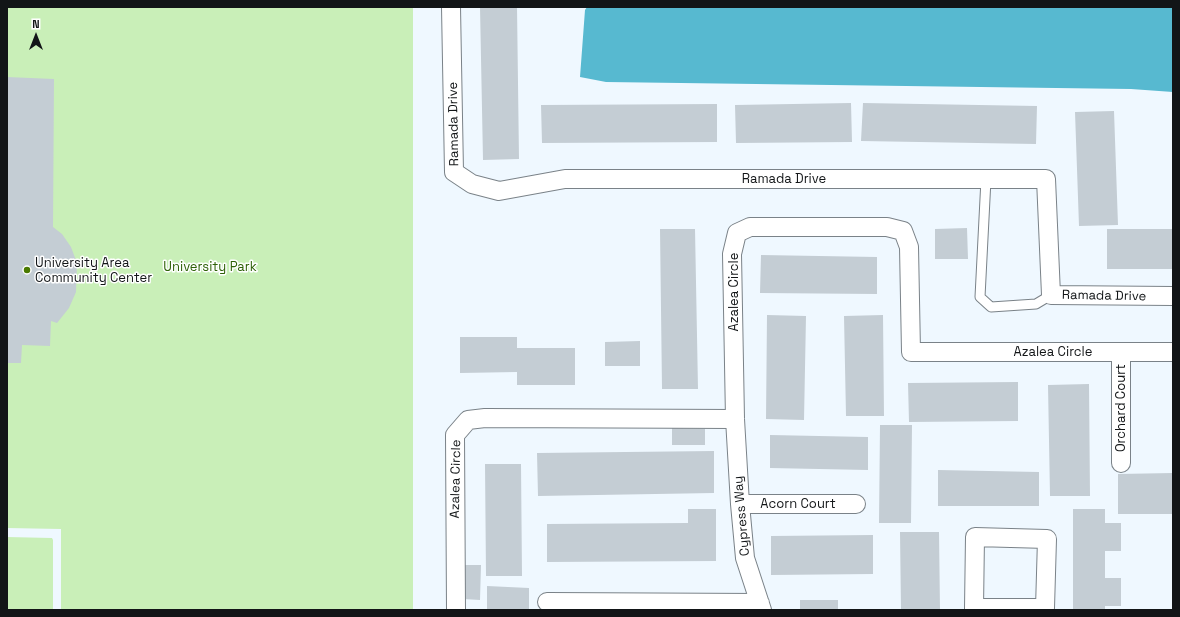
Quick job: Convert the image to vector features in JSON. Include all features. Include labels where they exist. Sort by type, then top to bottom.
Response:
[{"type":"street","name":"Ramada Drive","points":[[451,7],[454,172],[472,184],[499,191],[565,179],[1046,179],[1051,295],[1173,296]]},
{"type":"street","name":"Azalea Circle","points":[[456,610],[455,435],[468,420],[485,418],[734,419],[732,254],[737,233],[750,227],[887,227],[903,231],[910,247],[911,352],[1173,352]]},
{"type":"street","name":"Orchard Court","points":[[1121,352],[1121,463]]},
{"type":"street","name":"Cypress Way","points":[[734,419],[745,558],[761,607]]},
{"type":"street","name":"Acorn Court","points":[[740,504],[856,504]]},
{"type":"street","points":[[975,538],[1047,539],[1045,608],[974,609],[975,538]]},
{"type":"street","points":[[547,602],[761,607]]},
{"type":"lane","points":[[986,179],[980,297],[991,307],[1036,304],[1051,295]]},
{"type":"green space","name":"University Park","points":[[7,7],[413,7],[413,610],[61,610],[61,529],[7,528]]},
{"type":"green space","points":[[7,537],[52,538],[53,610],[7,610]]},
{"type":"water","points":[[587,7],[1173,7],[1173,92],[1131,89],[606,82],[580,77],[585,10]]},
{"type":"building","points":[[480,7],[517,7],[519,159],[483,160]]},
{"type":"building","points":[[7,77],[54,79],[53,227],[62,234],[71,247],[77,263],[76,292],[69,308],[57,323],[51,321],[50,346],[22,345],[21,363],[7,363]]},
{"type":"building","points":[[851,103],[852,142],[736,143],[735,105]]},
{"type":"building","points":[[863,103],[1037,106],[1036,144],[861,141]]},
{"type":"building","points":[[717,104],[717,142],[542,143],[541,105]]},
{"type":"building","points":[[1114,111],[1118,225],[1079,226],[1075,112]]},
{"type":"building","points":[[967,228],[968,259],[935,259],[935,229]]},
{"type":"building","points":[[660,229],[695,229],[698,389],[662,389]]},
{"type":"building","points":[[1107,229],[1173,229],[1173,269],[1107,269]]},
{"type":"building","points":[[761,255],[877,257],[877,294],[760,293]]},
{"type":"building","points":[[767,315],[806,316],[804,420],[766,419]]},
{"type":"building","points":[[883,315],[884,416],[846,416],[844,316]]},
{"type":"building","points":[[460,337],[517,337],[517,348],[575,348],[575,385],[517,385],[517,372],[460,373]]},
{"type":"building","points":[[640,341],[640,366],[605,366],[605,342]]},
{"type":"building","points":[[1018,382],[1018,421],[909,422],[908,383]]},
{"type":"building","points":[[1089,384],[1090,496],[1050,496],[1048,385]]},
{"type":"building","points":[[880,425],[912,425],[911,523],[879,523]]},
{"type":"building","points":[[672,428],[705,429],[705,445],[672,445]]},
{"type":"building","points":[[770,435],[868,437],[868,470],[770,468]]},
{"type":"building","points":[[714,451],[714,493],[538,496],[537,453]]},
{"type":"building","points":[[485,464],[521,464],[522,576],[486,576]]},
{"type":"building","points":[[938,470],[1039,472],[1039,506],[938,506]]},
{"type":"building","points":[[1173,473],[1173,514],[1118,514],[1118,474]]},
{"type":"building","points":[[688,509],[716,509],[716,561],[547,562],[547,524],[688,523]]},
{"type":"building","points":[[1073,509],[1105,509],[1105,523],[1121,523],[1121,551],[1105,551],[1105,578],[1121,578],[1121,606],[1105,606],[1105,610],[1073,610]]},
{"type":"building","points":[[900,532],[939,532],[940,610],[901,610]]},
{"type":"building","points":[[873,535],[873,574],[771,575],[771,536]]},
{"type":"building","points":[[463,565],[481,565],[480,600],[463,599]]},
{"type":"building","points":[[487,586],[529,588],[529,610],[487,610]]},
{"type":"building","points":[[800,600],[838,600],[838,610],[800,610]]},
{"type":"place","name":"University Area Community Center","points":[[27,270]]}]
